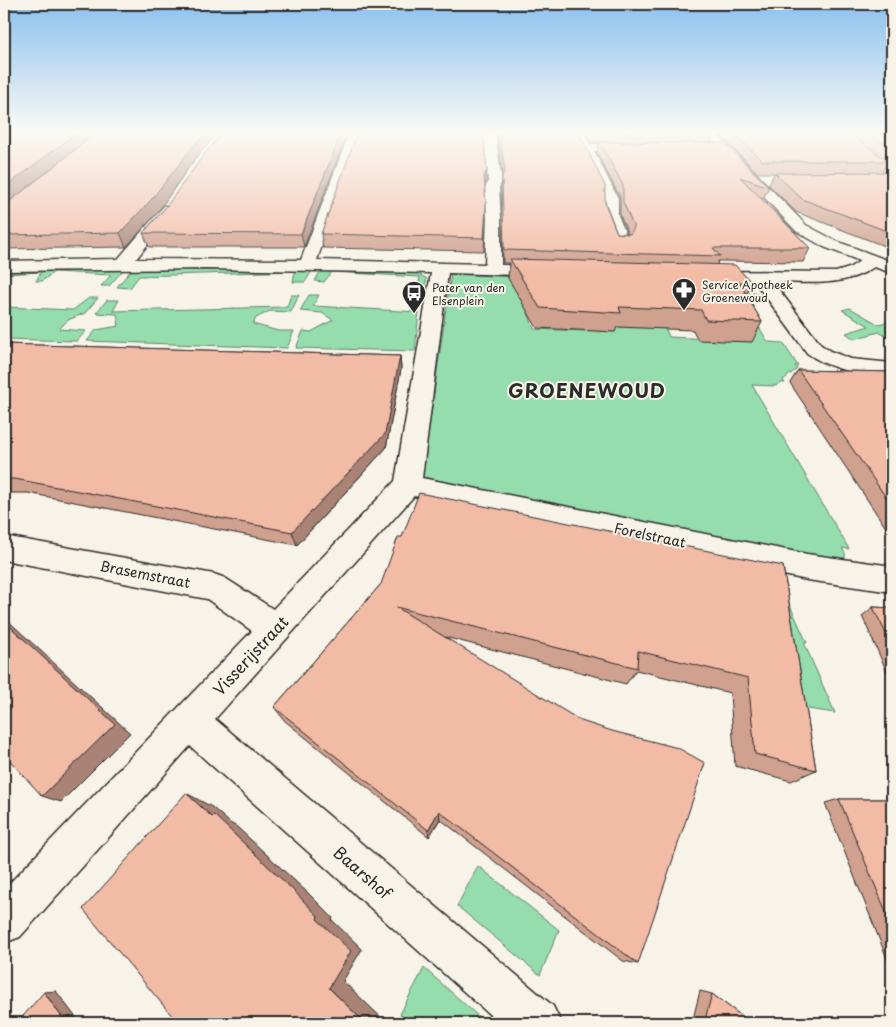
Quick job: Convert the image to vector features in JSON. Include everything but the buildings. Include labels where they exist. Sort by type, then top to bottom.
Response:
[{"type":"street","points":[[306,265],[338,179]]},
{"type":"street","points":[[494,270],[492,188],[495,179]]},
{"type":"street","points":[[602,179],[611,198],[611,215],[621,242]]},
{"type":"street","points":[[755,179],[775,179]]},
{"type":"street","points":[[755,179],[801,228],[830,244],[892,268]]},
{"type":"street","points":[[123,264],[164,217],[179,194]]},
{"type":"street","points":[[696,276],[761,278],[837,277],[855,272],[871,261]]},
{"type":"street","points":[[4,266],[123,264],[306,265],[562,272]]},
{"type":"street","points":[[408,486],[440,268]]},
{"type":"street","points":[[761,278],[814,349],[824,358],[837,363],[866,368],[892,369]]},
{"type":"street","name":"Forelstraat","points":[[408,486],[807,567],[892,579]]},
{"type":"street","name":"Visserijstraat","points":[[4,921],[274,628],[408,486]]},
{"type":"street","name":"Brasemstraat","points":[[4,548],[214,587],[274,628]]},
{"type":"street","name":"Baarshof","points":[[189,721],[536,1023]]},
{"type":"green space","points":[[132,269],[313,269],[305,282],[293,282],[295,271],[139,276],[130,288],[117,287]]},
{"type":"green space","points":[[123,270],[109,286],[101,286],[111,275],[54,272],[42,281],[36,281],[41,272],[4,274],[4,271]]},
{"type":"green space","points":[[321,270],[417,273],[427,279],[424,287],[418,288],[420,277],[332,272],[324,282],[315,281]]},
{"type":"green space","points":[[451,274],[515,277],[534,329],[615,332],[613,325],[665,327],[669,337],[751,341],[743,326],[730,325],[711,286],[745,288],[757,294],[761,298],[728,295],[732,302],[745,302],[747,306],[741,306],[744,311],[750,312],[768,342],[783,343],[798,366],[795,366],[797,369],[783,380],[785,383],[779,383],[776,386],[752,385],[849,549],[842,548],[845,553],[845,564],[422,477]]},
{"type":"green space","points":[[291,295],[299,295],[291,312],[270,311],[256,318],[253,324],[278,331],[294,331],[287,348],[87,341],[96,330],[119,326],[117,314],[96,313],[107,300],[119,300],[113,311],[287,307]]},
{"type":"green space","points":[[309,295],[319,295],[313,306],[419,312],[415,351],[296,348],[303,331],[311,332],[333,320],[322,313],[300,311]]},
{"type":"green space","points":[[89,298],[98,298],[85,313],[68,320],[59,329],[86,331],[77,341],[4,339],[4,307],[73,310]]},
{"type":"green space","points":[[850,308],[878,324],[892,321],[892,328],[887,330],[892,333],[892,340],[879,332],[854,339],[846,333],[869,326],[842,310]]},
{"type":"green space","points":[[783,590],[807,643],[804,643],[835,713],[781,705]]},
{"type":"green space","points":[[478,866],[559,930],[540,975],[457,906]]},
{"type":"green space","points":[[424,968],[486,1023],[409,1023],[400,1014]]},
{"type":"place","name":"Service Apotheek Groenewoud","points":[[684,311]]},
{"type":"place","name":"Pater van den Elsenplein","points":[[414,314]]},
{"type":"district","name":"GROENEWOUD","points":[[587,390]]}]
